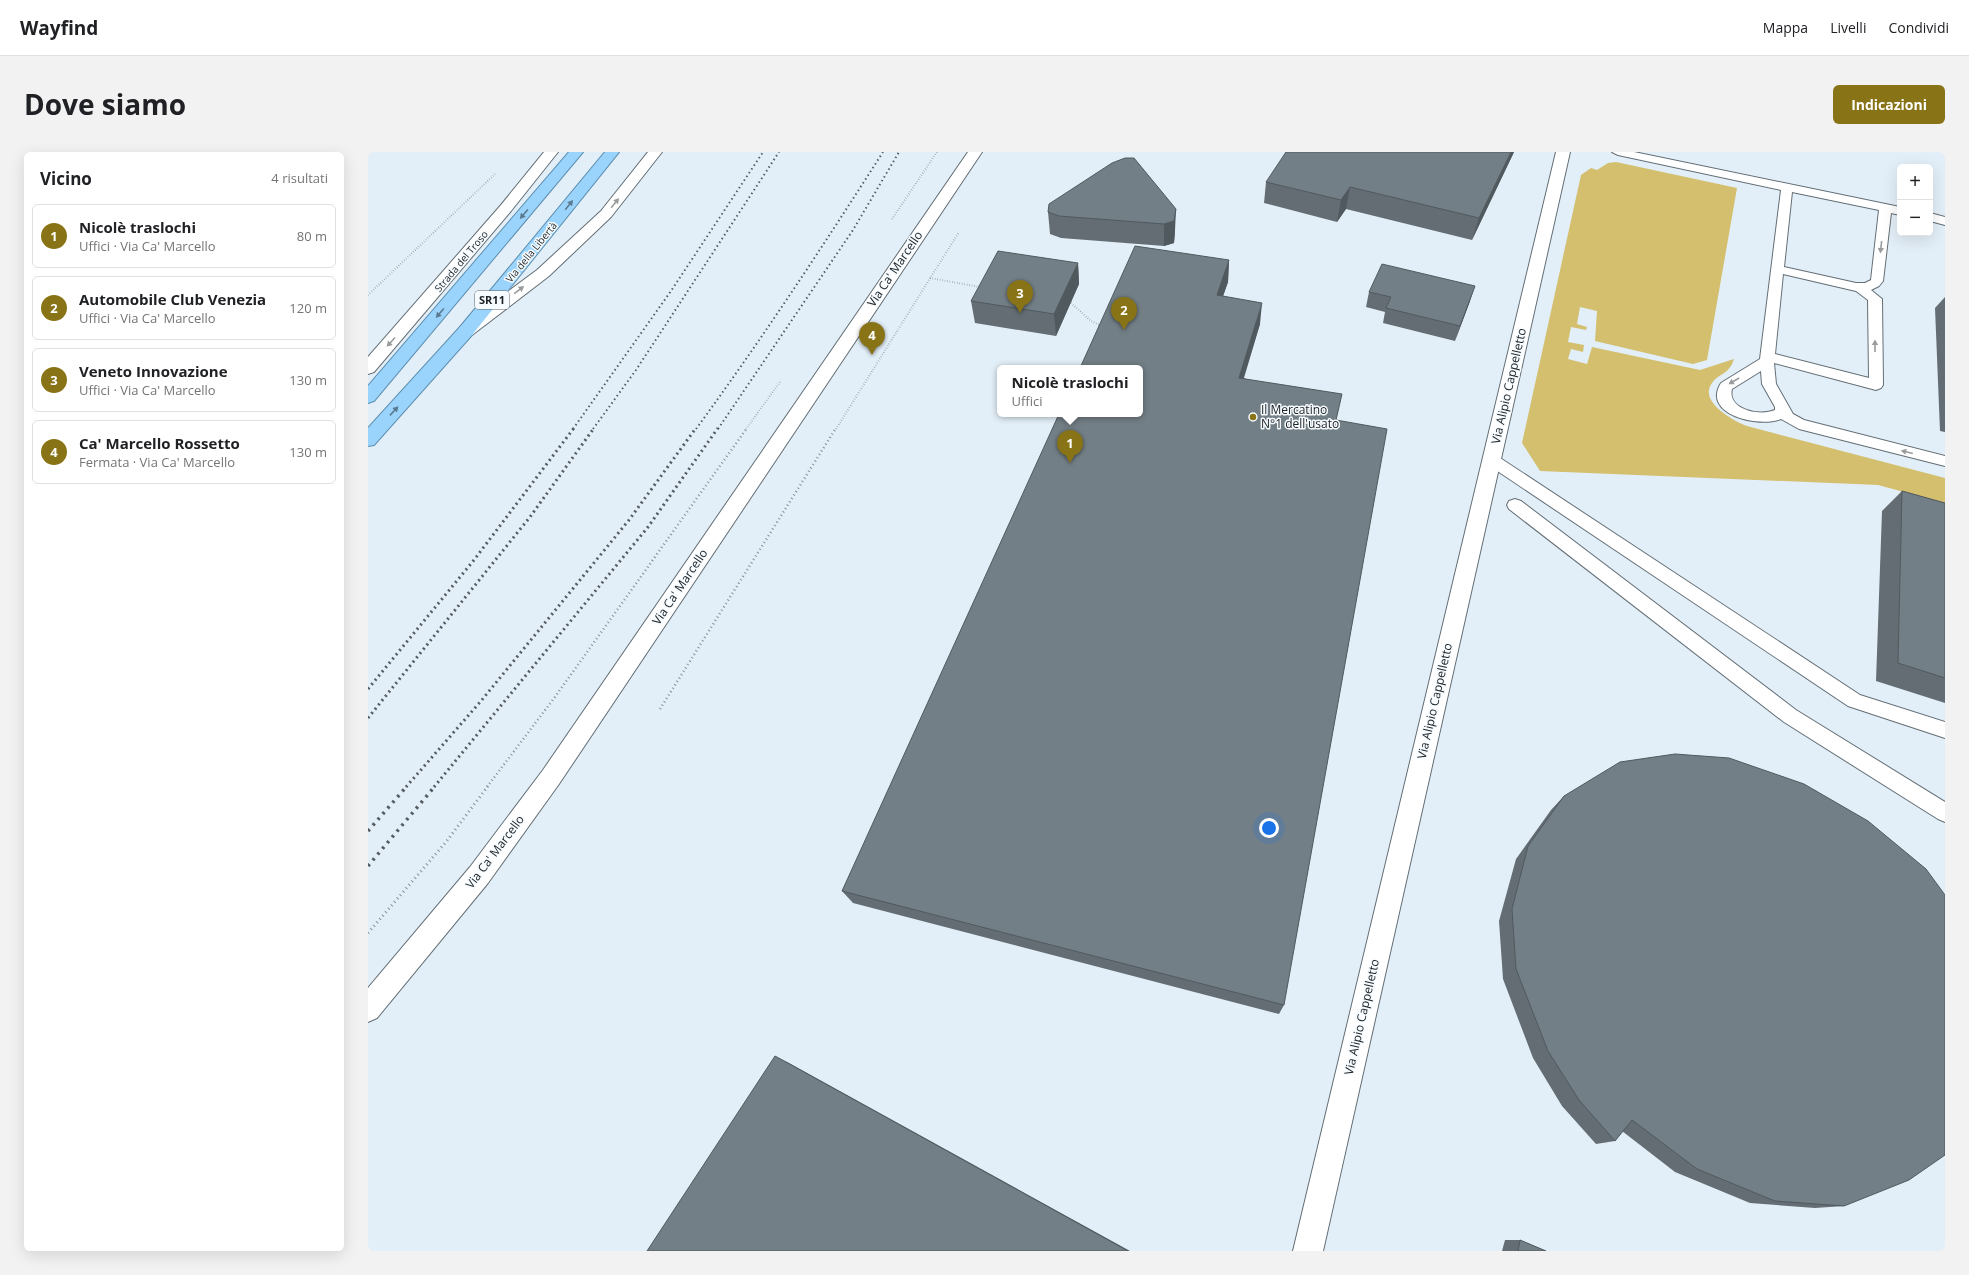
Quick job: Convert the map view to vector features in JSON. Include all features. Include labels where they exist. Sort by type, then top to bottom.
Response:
[{"type":"highway","name":"SR11","points":[[368,397],[576,152]]},
{"type":"highway","name":"Via della Libertà","points":[[368,440],[466,331],[611,153]]},
{"type":"street","name":"Strada del Troso","points":[[368,368],[501,213],[551,152]]},
{"type":"street","points":[[466,331],[542,272],[606,214],[655,152]]},
{"type":"street","name":"Via Ca' Marcello","points":[[368,1009],[479,875],[551,777],[975,152]]},
{"type":"street","name":"Via Alipio Cappelletto","points":[[1308,1251],[1563,152]]},
{"type":"lane","points":[[1618,152],[1897,210]]},
{"type":"lane","points":[[1787,188],[1767,359],[1769,384],[1787,416],[1799,424],[1945,461]]},
{"type":"lane","points":[[1778,269],[1860,287],[1870,286],[1877,281],[1885,208]]},
{"type":"lane","points":[[1933,218],[1945,220]]},
{"type":"lane","points":[[1782,407],[1782,413],[1776,417],[1756,418],[1738,412],[1729,405],[1724,398],[1723,391],[1726,386],[1767,359],[1876,385],[1875,299],[1860,287]]},
{"type":"lane","points":[[1492,460],[1854,701],[1945,730]]},
{"type":"lane","points":[[1515,506],[1790,716],[1945,813]]},
{"type":"path","points":[[888,224],[937,152]]},
{"type":"path","points":[[368,295],[500,168]]},
{"type":"path","points":[[660,709],[959,232]]},
{"type":"path","points":[[930,278],[986,288]]},
{"type":"path","points":[[1070,304],[1091,321],[1109,328]]},
{"type":"path","points":[[368,932],[451,836],[555,697],[780,381]]},
{"type":"shaded area","points":[[1616,162],[1737,188],[1707,360],[1693,364],[1595,341],[1597,311],[1580,307],[1577,324],[1587,327],[1586,330],[1571,327],[1568,342],[1584,345],[1583,352],[1571,349],[1568,359],[1587,364],[1592,347],[1700,370],[1734,359],[1727,371],[1712,383],[1709,390],[1713,404],[1719,410],[1734,420],[1747,426],[1945,478],[1945,503],[1878,485],[1540,471],[1522,443],[1581,175],[1591,168],[1597,170],[1608,163]]},
{"type":"building","points":[[1286,152],[1511,152],[1479,218],[1350,187],[1341,200],[1266,182]]},
{"type":"building","points":[[1125,158],[1134,158],[1176,209],[1174,221],[1164,224],[1059,216],[1048,212],[1049,204],[1112,163]]},
{"type":"building","points":[[1135,246],[1229,260],[1217,295],[1262,303],[1239,378],[1342,394],[1336,420],[1387,429],[1284,1005],[842,891],[1058,417],[1143,417],[1143,365],[1081,365]]},
{"type":"building","points":[[998,251],[1078,263],[1054,314],[971,301]]},
{"type":"building","points":[[1382,264],[1475,286],[1460,326],[1386,308],[1391,297],[1369,292]]},
{"type":"building","points":[[1902,491],[1945,503],[1945,678],[1898,663]]},
{"type":"building","points":[[1675,754],[1729,758],[1804,784],[1868,821],[1926,869],[1945,895],[1945,1155],[1909,1180],[1844,1206],[1775,1201],[1697,1169],[1632,1120],[1615,1141],[1579,1100],[1548,1051],[1516,969],[1512,909],[1528,846],[1564,796],[1620,762]]},
{"type":"building","points":[[775,1056],[1128,1251],[647,1251]]},
{"type":"building","points":[[1520,1240],[1546,1251],[1518,1251]]},
{"type":"railway","points":[[573,429],[671,291],[763,152]]},
{"type":"railway","points":[[593,429],[636,370],[779,152]]},
{"type":"railway","points":[[696,429],[792,292],[883,152]]},
{"type":"railway","points":[[718,429],[853,230],[899,152]]},
{"type":"railway","points":[[368,689],[474,560],[574,428]]},
{"type":"railway","points":[[368,718],[530,517],[594,428]]},
{"type":"railway","points":[[406,787],[481,701],[629,520],[696,428]]},
{"type":"railway","points":[[434,787],[648,527],[718,428]]},
{"type":"railway","points":[[368,831],[407,786]]},
{"type":"railway","points":[[368,866],[435,786]]},
{"type":"place","name":"Veneto Innovazione","points":[[1020,313]]},
{"type":"place","name":"Automobile Club Venezia","points":[[1124,330]]},
{"type":"place","name":"Ca' Marcello Rossetto","points":[[872,355]]},
{"type":"place","name":"Il Mercatino N°1 dell'usato","points":[[1253,417]]},
{"type":"place","name":"Nicolè traslochi","points":[[1070,463]]}]
